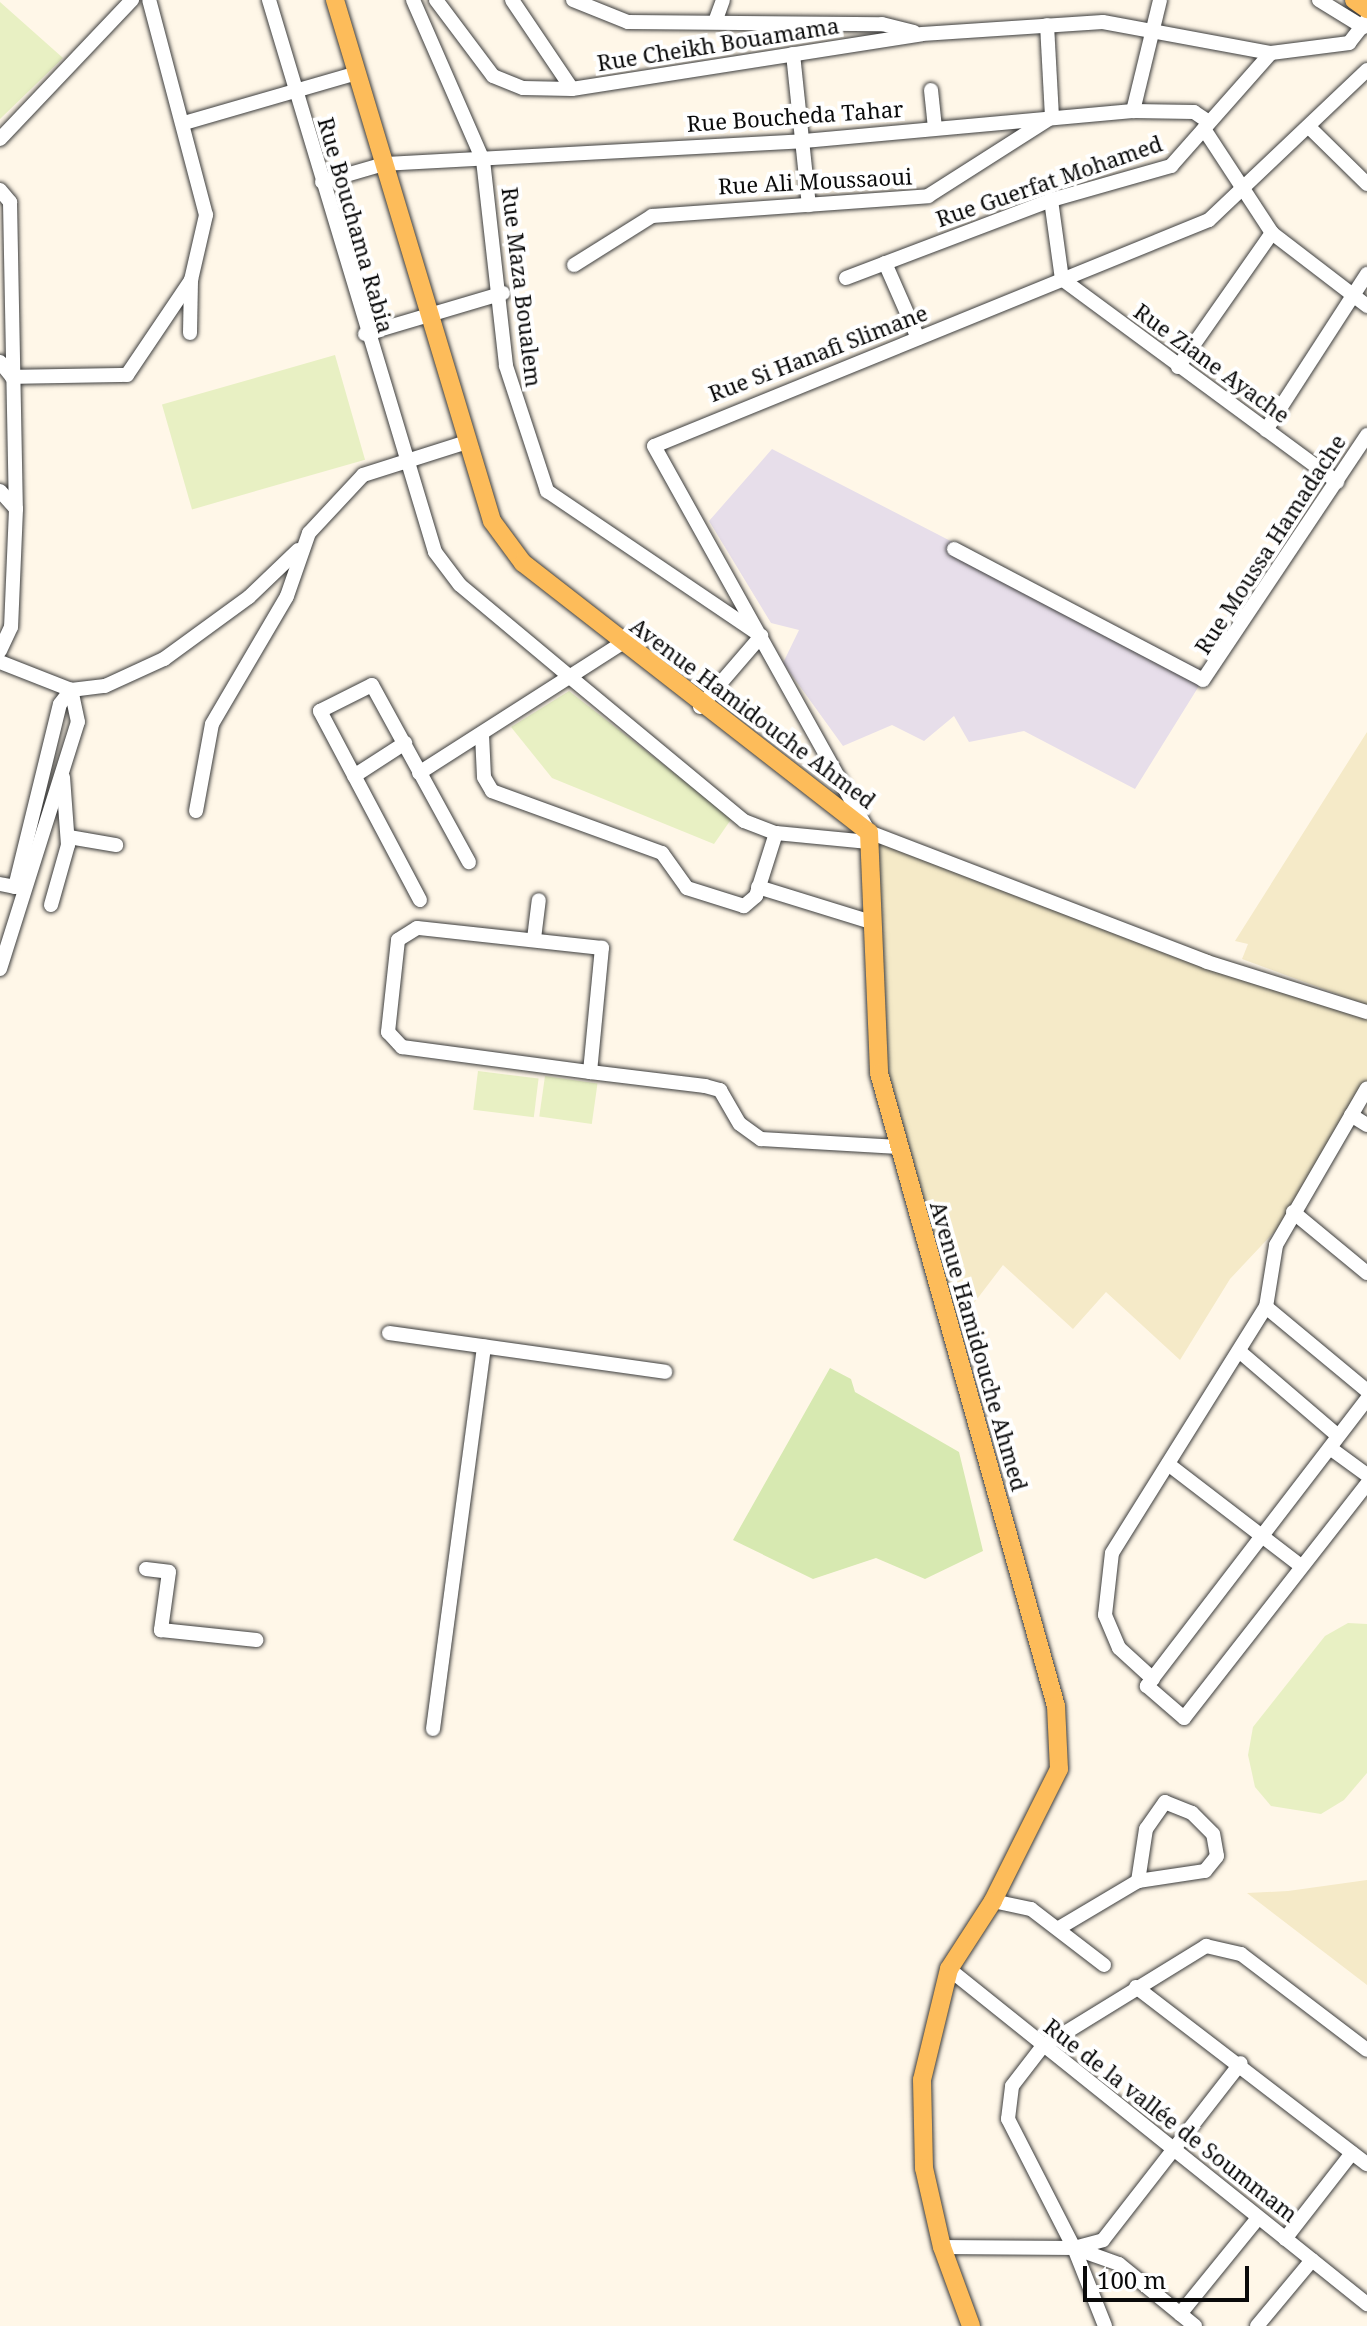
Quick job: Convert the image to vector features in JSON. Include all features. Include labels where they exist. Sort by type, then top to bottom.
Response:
[{"type":"main road","name":"Avenue Hamidouche Ahmed","points":[[335,0],[492,521],[523,563],[700,707],[869,837],[879,1073],[1056,1706],[1059,1769],[993,1901],[949,1969],[922,2080],[924,2168],[942,2247],[971,2326]]},
{"type":"main road","points":[[1354,0],[1366,18]]},
{"type":"street","points":[[0,139],[132,0]]},
{"type":"street","points":[[149,0],[206,215],[191,280],[190,333]]},
{"type":"street","name":"Rue Bouchama Rabia","points":[[269,0],[402,462],[435,552],[460,585],[744,821],[776,833],[869,837],[1207,962],[1367,1012]]},
{"type":"street","name":"Rue Maza Boualem","points":[[413,0],[483,160],[503,293],[506,366],[547,491],[761,636]]},
{"type":"street","name":"Rue Cheikh Bouamama","points":[[436,0],[493,76],[523,88],[572,89],[922,34],[1047,25],[1154,30],[1271,53],[1349,43],[1366,18]]},
{"type":"street","points":[[512,0],[572,89]]},
{"type":"street","points":[[573,0],[628,22],[882,24],[922,34]]},
{"type":"street","points":[[715,22],[723,0]]},
{"type":"street","points":[[1133,111],[1160,0]]},
{"type":"street","points":[[1319,0],[1366,18]]},
{"type":"street","points":[[1047,25],[1052,117]]},
{"type":"street","name":"Rue Guerfat Mohamed","points":[[846,278],[1051,200],[1171,166],[1271,53]]},
{"type":"street","points":[[793,54],[809,205]]},
{"type":"street","name":"Rue Si Hanafi Slimane","points":[[869,837],[655,441],[1209,220],[1246,192],[1367,70]]},
{"type":"street","points":[[184,123],[357,73]]},
{"type":"street","points":[[931,90],[935,127]]},
{"type":"street","name":"Rue Boucheda Tahar","points":[[322,182],[384,164],[804,141],[1133,111],[1194,112],[1205,125]]},
{"type":"street","name":"Rue Ali Moussaoui","points":[[574,265],[652,216],[928,196],[1052,117]]},
{"type":"street","points":[[1205,125],[1272,233],[1367,306]]},
{"type":"street","points":[[1310,128],[1367,184]]},
{"type":"street","points":[[0,190],[10,202],[16,509],[11,627],[0,651]]},
{"type":"street","points":[[1051,200],[1062,279]]},
{"type":"street","points":[[1178,367],[1272,233]]},
{"type":"street","points":[[885,263],[918,338]]},
{"type":"street","points":[[1266,430],[1367,274]]},
{"type":"street","name":"Rue Ziane Ayache","points":[[1062,279],[1337,482]]},
{"type":"street","points":[[12,377],[127,375],[191,280]]},
{"type":"street","points":[[365,334],[503,293]]},
{"type":"street","points":[[0,362],[12,377]]},
{"type":"street","points":[[0,451],[13,435]]},
{"type":"street","name":"Rue Moussa Hamadache","points":[[954,549],[1198,678],[1210,677],[1367,435]]},
{"type":"street","points":[[0,662],[71,690],[105,686],[164,659],[249,597],[303,543],[337,496],[363,475],[467,442]]},
{"type":"street","points":[[0,491],[16,509]]},
{"type":"street","points":[[196,811],[212,724],[287,596],[303,543]]},
{"type":"street","points":[[700,707],[761,636]]},
{"type":"street","points":[[419,773],[622,643]]},
{"type":"street","points":[[420,900],[320,711],[372,685],[469,862]]},
{"type":"street","points":[[1,975],[78,722],[71,690]]},
{"type":"street","points":[[0,884],[15,887],[60,704],[71,690]]},
{"type":"street","points":[[482,734],[484,777],[492,791],[662,853],[687,888],[744,906],[758,887],[776,833]]},
{"type":"street","points":[[354,776],[405,743]]},
{"type":"street","points":[[51,905],[69,837],[63,774]]},
{"type":"street","points":[[69,837],[116,845]]},
{"type":"street","points":[[758,887],[874,923]]},
{"type":"street","points":[[534,939],[539,900]]},
{"type":"street","points":[[590,1072],[606,954],[596,945],[406,931],[398,940],[392,1041],[590,1072],[720,1090],[740,1124],[761,1139],[899,1147]]},
{"type":"street","points":[[1153,1679],[1119,1648],[1104,1586],[1112,1553],[1266,1307],[1276,1245],[1367,1088]]},
{"type":"street","points":[[1351,1115],[1367,1125]]},
{"type":"street","points":[[1293,1212],[1367,1273]]},
{"type":"street","points":[[1266,1307],[1367,1391]]},
{"type":"street","points":[[389,1333],[665,1372]]},
{"type":"street","points":[[433,1729],[484,1346]]},
{"type":"street","points":[[1239,1351],[1367,1475]]},
{"type":"street","points":[[1367,1399],[1147,1686],[1184,1718],[1367,1484]]},
{"type":"street","points":[[1168,1464],[1301,1566]]},
{"type":"street","points":[[146,1569],[169,1572],[161,1630],[256,1640]]},
{"type":"street","points":[[1059,1928],[1138,1881],[1205,1871],[1217,1856],[1213,1834],[1192,1813],[1165,1802],[1149,1819],[1138,1881]]},
{"type":"street","points":[[993,1901],[1031,1909],[1104,1965]]},
{"type":"street","points":[[1105,2326],[1074,2248],[1008,2119],[1012,2086],[1042,2047],[1191,1951],[1230,1948],[1367,2050]]},
{"type":"street","name":"Rue de la vallée de Soummam","points":[[949,1969],[1042,2047],[1367,2304]]},
{"type":"street","points":[[1136,1987],[1241,2063],[1367,2164]]},
{"type":"street","points":[[942,2247],[1074,2248],[1103,2240],[1241,2063]]},
{"type":"street","points":[[1285,2239],[1352,2153]]},
{"type":"street","points":[[1180,2314],[1258,2218]]},
{"type":"street","points":[[1074,2248],[1119,2264],[1195,2326]]},
{"type":"street","points":[[1257,2326],[1312,2260]]},
{"type":"shaded area","points":[[772,449],[1207,673],[1135,789],[1024,731],[969,742],[954,716],[924,741],[892,725],[843,746],[783,663],[799,630],[771,623],[709,521]]},
{"type":"shaded area","points":[[1367,732],[1367,1005],[1242,959],[1248,944],[1235,941]]},
{"type":"shaded area","points":[[861,831],[1367,1010],[1367,1088],[1293,1212],[1230,1279],[1180,1360],[1106,1292],[1073,1329],[1003,1265],[958,1324],[888,1079]]},
{"type":"shaded area","points":[[1367,1880],[1367,1985],[1247,1893],[1288,1891]]},
{"type":"green space","points":[[0,2],[63,58],[0,119]]},
{"type":"green space","points":[[335,355],[365,460],[192,509],[162,405]]},
{"type":"green space","points":[[569,691],[732,818],[714,844],[552,778],[511,727]]},
{"type":"green space","points":[[478,1071],[539,1078],[534,1117],[473,1110]]},
{"type":"green space","points":[[545,1076],[597,1083],[592,1124],[539,1117]]},
{"type":"green space","points":[[830,1368],[851,1379],[855,1392],[959,1452],[983,1551],[925,1579],[876,1558],[813,1579],[733,1540]]},
{"type":"green space","points":[[1348,1623],[1367,1624],[1367,1773],[1344,1800],[1321,1814],[1271,1806],[1255,1787],[1248,1755],[1253,1727],[1325,1636]]}]
